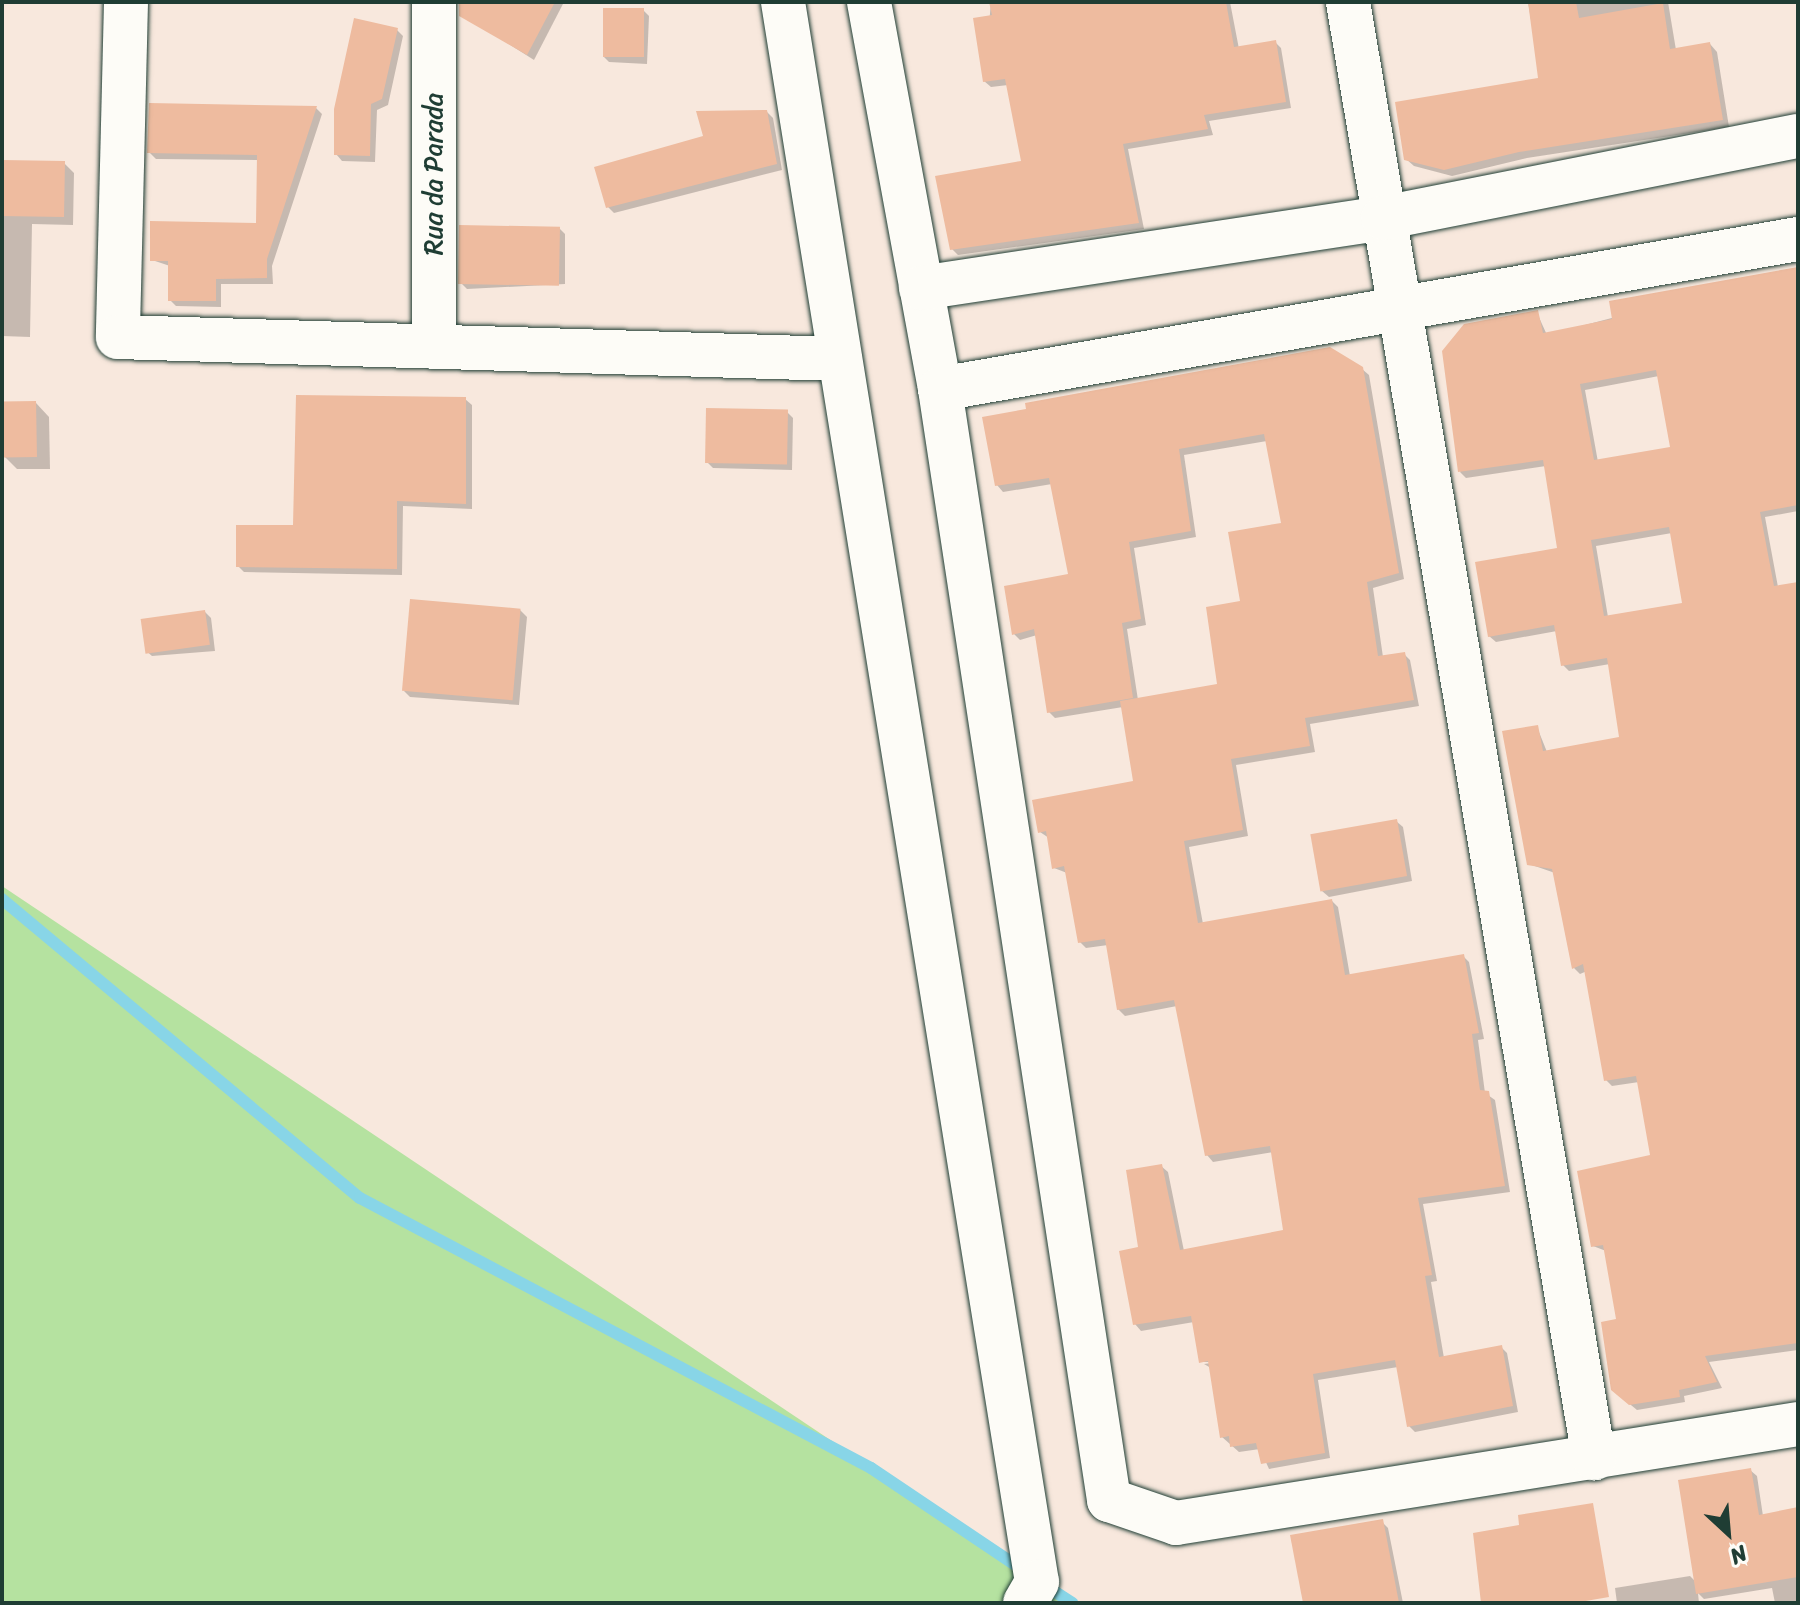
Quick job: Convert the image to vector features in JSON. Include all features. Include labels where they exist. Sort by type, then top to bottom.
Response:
[{"type":"street","points":[[126,2],[118,337],[840,359]]},
{"type":"street","name":"Rua da Parada","points":[[434,2],[434,347]]},
{"type":"street","points":[[783,2],[1037,1582],[1025,1603]]},
{"type":"street","points":[[869,2],[940,389],[1109,1500],[1176,1523],[1798,1424]]},
{"type":"street","points":[[1348,2],[1594,1458]]},
{"type":"street","points":[[921,288],[1383,218],[1798,136]]},
{"type":"street","points":[[940,389],[1798,239]]},
{"type":"green space","points":[[2,886],[1074,1603],[2,1603]]},
{"type":"building","points":[[459,2],[555,2],[527,55],[459,16]]},
{"type":"building","points":[[989,2],[1226,2],[1234,47],[1276,40],[1286,102],[1204,115],[1208,129],[1123,144],[1139,223],[950,250],[935,176],[1021,161],[1005,79],[983,82],[973,18],[992,15]]},
{"type":"building","points":[[1528,2],[1576,2],[1579,18],[1663,3],[1670,49],[1710,42],[1723,120],[1519,152],[1444,170],[1404,160],[1395,102],[1538,78]]},
{"type":"building","points":[[603,8],[644,8],[644,57],[603,57]]},
{"type":"building","points":[[354,18],[398,28],[382,99],[371,104],[370,156],[334,155],[334,109]]},
{"type":"building","points":[[149,103],[317,106],[267,259],[267,278],[216,279],[216,301],[168,301],[168,261],[150,261],[150,221],[256,223],[257,155],[147,153]]},
{"type":"building","points":[[767,110],[777,164],[606,208],[594,167],[703,136],[696,111]]},
{"type":"building","points":[[2,160],[65,161],[64,217],[2,216]]},
{"type":"building","points":[[459,225],[560,227],[559,286],[458,284]]},
{"type":"building","points":[[1798,267],[1798,505],[1760,512],[1774,586],[1798,582],[1798,1343],[1705,1356],[1717,1382],[1679,1390],[1680,1397],[1629,1405],[1611,1390],[1601,1322],[1616,1319],[1603,1245],[1591,1247],[1577,1171],[1650,1155],[1636,1076],[1604,1081],[1583,964],[1572,969],[1552,869],[1527,865],[1502,731],[1538,725],[1543,751],[1619,737],[1607,658],[1561,666],[1554,625],[1488,637],[1475,562],[1557,548],[1543,460],[1458,472],[1442,351],[1464,324],[1538,310],[1543,333],[1612,319],[1609,301]],"holes":[[[1656,370],[1670,447],[1594,460],[1580,384]],[[1669,527],[1682,603],[1604,616],[1591,540]]]},
{"type":"building","points":[[1330,347],[1363,367],[1399,573],[1367,582],[1378,656],[1405,652],[1414,700],[1305,718],[1310,746],[1231,759],[1243,830],[1184,841],[1198,923],[1332,899],[1345,975],[1464,954],[1479,1033],[1472,1034],[1480,1090],[1489,1091],[1505,1186],[1418,1198],[1432,1275],[1425,1276],[1439,1357],[1502,1345],[1513,1406],[1407,1427],[1395,1360],[1313,1374],[1325,1453],[1261,1464],[1256,1443],[1230,1447],[1229,1436],[1220,1438],[1208,1361],[1199,1363],[1191,1316],[1133,1325],[1119,1251],[1138,1247],[1126,1170],[1162,1164],[1180,1250],[1283,1230],[1270,1146],[1205,1156],[1174,1000],[1117,1010],[1105,939],[1078,943],[1064,866],[1052,869],[1046,831],[1038,833],[1032,800],[1133,781],[1120,701],[1217,684],[1206,607],[1240,601],[1228,532],[1281,523],[1264,434],[1179,449],[1191,531],[1129,542],[1141,619],[1122,623],[1133,698],[1047,713],[1034,629],[1012,635],[1004,586],[1068,574],[1049,478],[995,486],[982,417],[1026,409],[1025,403]]},
{"type":"building","points":[[296,395],[466,397],[466,504],[397,501],[397,569],[236,567],[236,525],[293,525]]},
{"type":"building","points":[[36,401],[37,457],[3,458],[2,402]]},
{"type":"building","points":[[706,408],[788,409],[787,464],[705,463]]},
{"type":"building","points":[[410,599],[521,609],[513,700],[402,691]]},
{"type":"building","points":[[205,610],[210,645],[146,654],[141,619]]},
{"type":"building","points":[[1397,819],[1407,876],[1320,891],[1310,834]]},
{"type":"building","points":[[1751,1468],[1759,1515],[1798,1507],[1798,1577],[1696,1594],[1678,1480]]},
{"type":"building","points":[[1593,1503],[1609,1597],[1574,1603],[1481,1603],[1473,1533],[1519,1525],[1518,1515]]},
{"type":"building","points":[[1383,1519],[1399,1603],[1303,1603],[1290,1535]]},
{"type":"waterway","points":[[2,899],[360,1198],[871,1468],[1024,1571]]},
{"type":"waterway","points":[[1043,1584],[1072,1603]]}]
